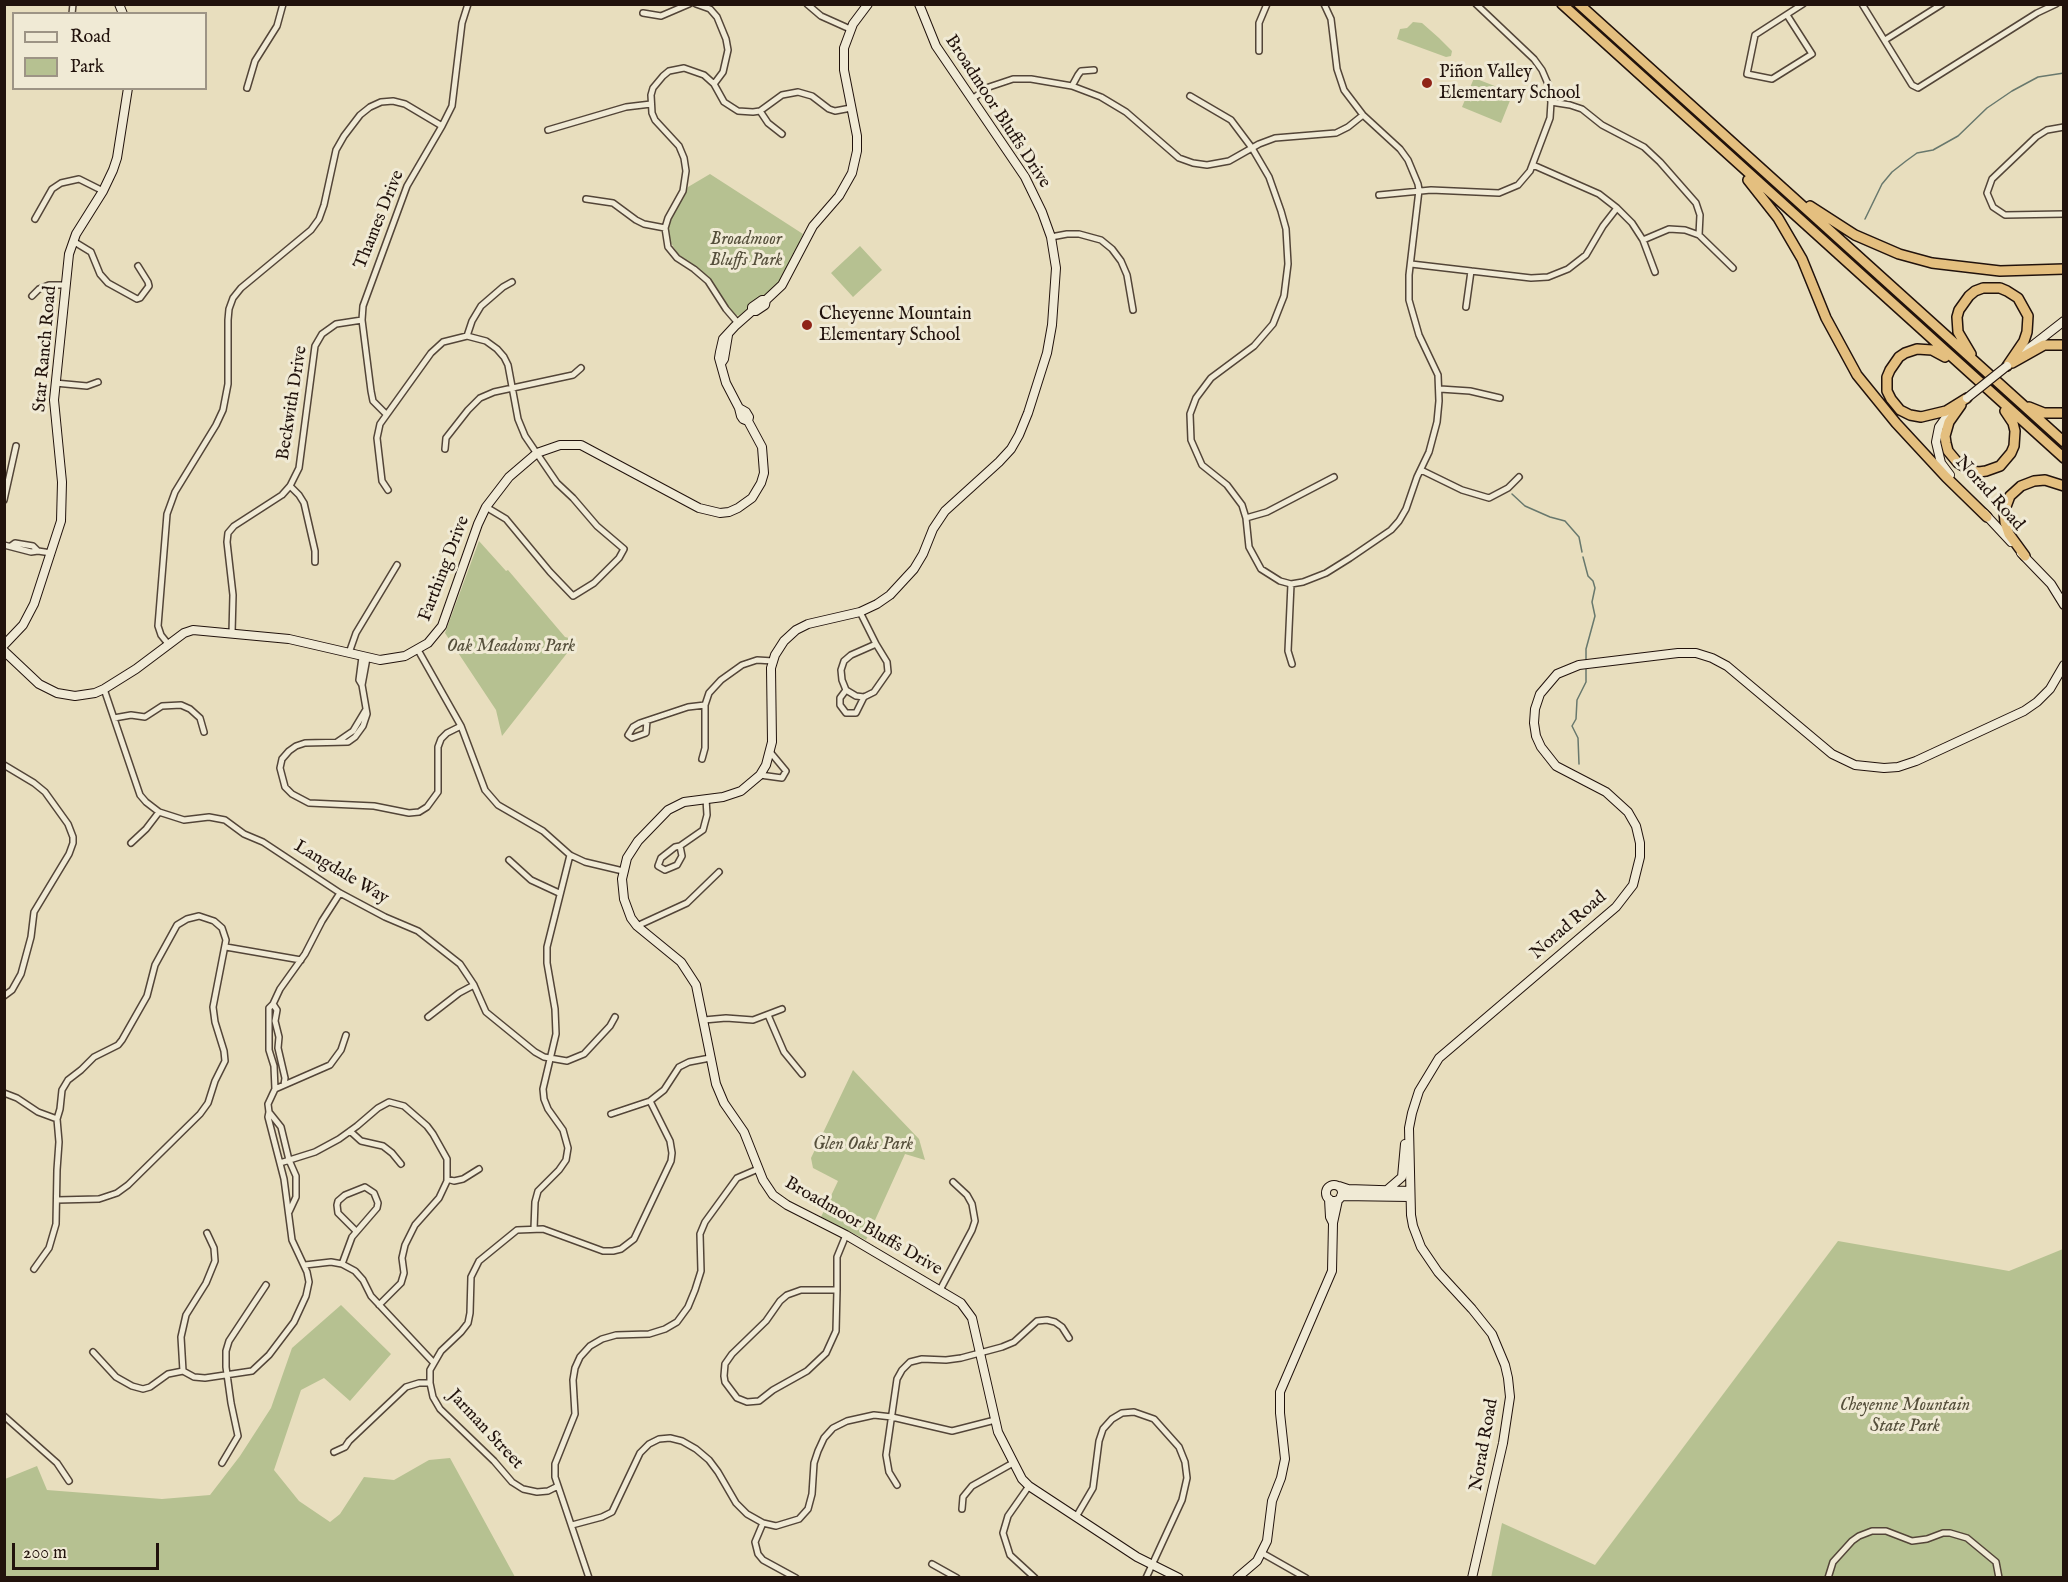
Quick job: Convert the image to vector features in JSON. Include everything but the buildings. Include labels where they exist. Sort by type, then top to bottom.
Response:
[{"type":"highway","points":[[1562,4],[2064,458]]},
{"type":"highway","points":[[1580,4],[2064,442]]},
{"type":"highway","points":[[1725,136],[1828,219],[1884,248],[1924,261],[1955,267],[2000,271],[2064,268]]},
{"type":"highway","points":[[1712,141],[1764,198],[1786,230],[1802,259],[1835,337],[1870,392],[1946,477],[1988,517]]},
{"type":"highway","points":[[1986,373],[1961,340],[1957,324],[1957,317],[1963,303],[1969,296],[1983,288],[2000,288],[2013,294],[2022,304],[2028,316],[2024,340],[2007,366]]},
{"type":"highway","points":[[2007,366],[2044,345],[2064,345]]},
{"type":"highway","points":[[1967,398],[1938,414],[1921,417],[1900,410],[1890,399],[1886,384],[1894,363],[1905,352],[1924,349],[1939,353],[1977,381]]},
{"type":"highway","points":[[1998,383],[2036,411],[2051,415],[2064,413]]},
{"type":"highway","points":[[1967,398],[1949,422],[1945,436],[1946,444],[1953,458],[1964,468],[1971,471],[1986,471],[2004,462],[2012,453],[2016,439],[2013,423],[1989,391]]},
{"type":"highway","points":[[2025,556],[2009,534],[2005,522],[2004,512],[2010,496],[2020,486],[2034,481],[2045,480],[2064,486]]},
{"type":"street","points":[[247,88],[255,62],[273,35],[283,4]]},
{"type":"street","name":"Thames Drive","points":[[386,414],[373,401],[362,320],[363,306],[407,186],[452,106],[462,23],[468,4]]},
{"type":"street","points":[[644,13],[661,16],[689,4]]},
{"type":"street","points":[[696,4],[710,9],[717,17],[726,39],[728,50],[723,72],[714,84]]},
{"type":"street","points":[[807,4],[821,16],[850,29]]},
{"type":"street","name":"Farthing Drive","points":[[4,651],[39,684],[47,689],[75,696],[104,689],[184,633],[193,630],[289,639],[364,657],[392,659],[405,656],[428,643],[442,626],[486,507],[509,477],[537,453],[553,446],[581,446],[699,508],[720,513],[729,512],[752,498],[764,473],[762,447],[748,421],[741,416],[726,383],[719,358],[721,345],[723,339],[752,311],[752,307],[766,300],[782,285],[813,226],[849,181],[857,151],[857,136],[843,60],[844,48],[850,29],[867,4]]},
{"type":"street","name":"Broadmoor Bluffs Drive","points":[[919,4],[936,46],[1025,177],[1052,237],[1056,281],[1050,342],[1019,435],[999,462],[945,512],[933,529],[923,554],[909,576],[883,600],[861,612],[814,622],[802,627],[784,641],[773,661],[770,679],[771,753],[760,775],[741,791],[723,797],[684,802],[668,810],[632,849],[623,872],[624,899],[631,918],[638,926],[670,952],[691,974],[696,985],[710,1058],[720,1094],[744,1132],[768,1189],[780,1200],[846,1235],[961,1303],[972,1318],[1002,1442],[1022,1479],[1029,1486],[1137,1557],[1179,1578]]},
{"type":"street","points":[[1259,51],[1259,23],[1267,4]]},
{"type":"street","points":[[1190,96],[1231,120],[1252,148],[1273,187],[1286,229],[1288,264],[1284,296],[1278,314],[1261,339],[1246,353],[1211,378],[1192,406],[1189,423],[1191,440],[1205,468],[1235,494],[1246,518],[1249,548],[1261,569],[1274,578],[1291,584],[1309,581],[1326,573],[1390,530],[1399,521],[1406,509],[1435,433],[1440,389],[1436,368],[1413,318],[1409,292],[1419,190],[1415,174],[1404,155],[1347,96],[1341,83],[1332,28],[1324,4]]},
{"type":"street","points":[[1379,195],[1419,190],[1499,193],[1518,185],[1533,165],[1548,126],[1551,102],[1545,77],[1538,64],[1476,4]]},
{"type":"street","points":[[1787,15],[1812,54],[1772,79],[1747,74],[1755,35],[1803,4]]},
{"type":"street","points":[[1862,4],[1916,88],[2037,13],[2056,4]]},
{"type":"street","points":[[1885,40],[1942,4]]},
{"type":"street","points":[[738,323],[708,281],[672,253],[668,247],[665,228],[683,191],[686,171],[679,146],[655,120],[651,95],[657,82],[669,71],[684,68],[698,71],[714,84],[724,102],[731,108],[745,113],[760,111],[782,94],[798,92],[812,96],[835,111],[851,108]]},
{"type":"street","points":[[1072,86],[1082,71],[1094,70]]},
{"type":"street","points":[[972,99],[989,87],[1013,79],[1031,79],[1072,86],[1101,97],[1126,112],[1172,153],[1193,164],[1208,165],[1222,164],[1268,140],[1282,136],[1336,133],[1348,128],[1363,115]]},
{"type":"street","name":"Star Ranch Road","points":[[4,645],[16,634],[29,616],[61,521],[63,494],[54,408],[69,254],[73,241],[103,191],[117,158],[128,90]]},
{"type":"street","points":[[169,645],[161,635],[158,626],[167,514],[175,492],[223,410],[228,384],[228,320],[233,298],[241,288],[311,230],[319,219],[336,150],[344,136],[365,111],[381,102],[393,101],[405,104],[442,126]]},
{"type":"street","points":[[1551,102],[1570,105],[1582,110],[1602,125],[1644,147],[1655,156],[1696,203],[1701,215],[1699,235]]},
{"type":"street","points":[[548,130],[626,108],[651,104]]},
{"type":"street","points":[[760,111],[768,123],[782,135]]},
{"type":"street","points":[[2064,127],[2047,130],[2036,137],[1992,179],[1987,193],[1993,207],[2005,215],[2064,214]]},
{"type":"street","points":[[1533,165],[1599,195],[1617,208],[1632,223],[1643,240],[1655,272]]},
{"type":"street","points":[[35,219],[52,189],[61,183],[79,179],[103,191]]},
{"type":"street","points":[[586,199],[613,203],[644,224],[665,228]]},
{"type":"street","points":[[1411,264],[1540,278],[1574,266],[1586,255],[1617,208]]},
{"type":"street","points":[[1643,240],[1669,229],[1685,230],[1699,235],[1733,268]]},
{"type":"street","points":[[1052,237],[1079,234],[1101,240],[1112,249],[1127,275],[1133,310]]},
{"type":"street","points":[[73,241],[91,252],[100,274],[108,283],[137,299],[149,286],[138,266]]},
{"type":"street","points":[[1466,307],[1471,271]]},
{"type":"street","points":[[467,336],[472,321],[481,306],[512,282]]},
{"type":"street","points":[[32,296],[39,289],[49,285],[66,285]]},
{"type":"street","name":"Beckwith Drive","points":[[232,633],[233,595],[228,533],[234,526],[282,495],[290,486],[299,468],[315,346],[322,334],[336,324],[362,320]]},
{"type":"street","name":"Norad Road","points":[[2064,321],[1950,411],[1941,422],[1936,436],[1937,450],[1945,470],[2051,584],[2064,605]]},
{"type":"street","points":[[388,490],[382,481],[377,438],[380,424],[431,353],[443,342],[467,336],[486,341],[497,349],[508,365],[521,428],[557,483],[597,526],[624,549],[619,558],[594,583],[573,596],[549,572],[506,519],[486,507]]},
{"type":"street","points":[[445,449],[446,438],[473,404],[486,395],[573,375],[581,368]]},
{"type":"street","points":[[55,383],[87,386],[98,382]]},
{"type":"street","points":[[1440,389],[1470,391],[1500,398]]},
{"type":"street","points":[[4,500],[16,446]]},
{"type":"street","points":[[1421,470],[1462,490],[1489,498],[1508,488],[1519,477]]},
{"type":"street","points":[[1246,518],[1267,512],[1334,477]]},
{"type":"street","points":[[290,486],[300,495],[304,503],[315,551],[315,562]]},
{"type":"street","points":[[8,545],[15,543],[29,545],[38,551],[51,553]]},
{"type":"street","points":[[349,653],[356,633],[397,565]]},
{"type":"street","points":[[1291,584],[1288,651],[1292,664]]},
{"type":"street","points":[[846,690],[840,698],[840,705],[846,713],[856,713],[864,698],[874,692],[888,672],[887,662],[876,645],[861,612]]},
{"type":"street","points":[[864,698],[846,690],[841,670],[844,661],[851,655],[876,645]]},
{"type":"street","points":[[418,650],[460,726],[482,781],[491,797],[507,812],[543,831],[570,855],[585,862],[623,872]]},
{"type":"street","name":"Norad Road","points":[[1472,1578],[1505,1434],[1510,1397],[1508,1378],[1492,1334],[1438,1272],[1421,1246],[1413,1226],[1409,1128],[1419,1091],[1439,1058],[1616,907],[1633,885],[1639,864],[1640,843],[1636,826],[1628,812],[1606,792],[1556,766],[1547,757],[1536,736],[1535,709],[1540,694],[1557,674],[1567,669],[1586,664],[1686,652],[1712,658],[1734,671],[1832,754],[1855,765],[1876,768],[1898,767],[1916,761],[2024,711],[2050,689],[2064,665]]},
{"type":"street","points":[[364,657],[359,680],[367,714],[365,722],[358,734],[348,742],[305,743],[289,751],[282,759],[280,768],[285,787],[292,794],[309,803],[374,806],[409,813],[419,812],[427,807],[438,792],[438,747],[441,739],[460,726]]},
{"type":"street","points":[[702,759],[705,748],[705,705],[709,693],[742,665],[757,660],[773,661]]},
{"type":"street","points":[[104,689],[140,795],[159,812],[131,843]]},
{"type":"street","points":[[114,718],[131,715],[145,717],[162,706],[181,705],[200,718],[204,732]]},
{"type":"street","points":[[647,721],[688,707],[705,705]]},
{"type":"street","name":"Broadmoor Bluffs Drive","points":[[760,775],[783,778],[786,771],[771,753]]},
{"type":"street","points":[[4,765],[45,792],[68,824],[73,843],[69,854],[34,912],[32,937],[21,974],[16,985],[4,996]]},
{"type":"street","points":[[680,846],[682,856],[677,865],[665,870],[658,866],[662,858],[675,847],[703,830],[708,815],[706,799]]},
{"type":"street","name":"Langdale Way","points":[[159,812],[184,820],[209,817],[225,820],[340,893],[385,917],[418,931],[460,964],[474,985],[486,1012],[535,1052],[550,1059]]},
{"type":"street","points":[[534,1229],[535,1202],[538,1191],[566,1160],[568,1148],[563,1130],[548,1109],[543,1089],[556,1034],[547,947],[570,855]]},
{"type":"street","points":[[509,860],[531,880],[559,893]]},
{"type":"street","points":[[638,926],[687,903],[719,872]]},
{"type":"street","points":[[275,1089],[274,1066],[269,1050],[269,1008],[301,960],[340,893]]},
{"type":"street","points":[[34,1269],[45,1256],[56,1224],[59,1142],[57,1119],[62,1089],[68,1080],[99,1053],[118,1045],[147,996],[156,965],[177,925],[193,916],[205,916],[222,928],[226,947],[213,1007],[225,1061],[205,1108],[128,1185],[117,1193],[99,1199],[57,1200]]},
{"type":"street","points":[[226,947],[301,960]]},
{"type":"street","points":[[428,1017],[459,993],[474,985]]},
{"type":"street","points":[[273,1004],[277,1010],[278,1048],[283,1064],[284,1085]]},
{"type":"street","points":[[704,1020],[726,1018],[753,1020],[782,1009]]},
{"type":"street","points":[[768,1015],[784,1052],[802,1074]]},
{"type":"street","points":[[550,1059],[567,1061],[584,1054],[610,1026],[615,1017]]},
{"type":"street","points":[[93,1353],[116,1377],[143,1389],[150,1387],[168,1374],[183,1371],[194,1377],[205,1378],[252,1371],[269,1355],[294,1322],[306,1296],[309,1282],[305,1264],[292,1240],[280,1163],[268,1117],[269,1098],[275,1089],[330,1065],[341,1050],[346,1035]]},
{"type":"street","points":[[611,1114],[651,1101],[664,1090],[679,1067],[689,1062],[710,1058]]},
{"type":"street","points":[[274,1066],[283,1064]]},
{"type":"street","points":[[4,1093],[17,1098],[38,1112],[57,1119]]},
{"type":"street","points":[[305,1264],[324,1261],[342,1264],[355,1271],[380,1305],[433,1362],[468,1323],[471,1277],[479,1261],[517,1230],[543,1229],[603,1251],[621,1249],[634,1239],[671,1161],[672,1153],[651,1101]]},
{"type":"street","points":[[280,1163],[315,1152],[350,1131],[383,1104],[389,1102],[404,1107],[434,1134],[447,1159],[447,1179],[439,1198],[416,1225],[405,1245],[402,1257],[404,1273],[400,1283],[380,1305]]},
{"type":"street","points":[[270,1112],[281,1127],[289,1160],[296,1176],[294,1205],[289,1212]]},
{"type":"street","points":[[1386,1190],[1402,1177],[1409,1128]]},
{"type":"street","points":[[350,1131],[361,1141],[383,1146],[401,1164]]},
{"type":"street","points":[[447,1179],[454,1181],[463,1179],[480,1169]]},
{"type":"street","points":[[589,1578],[555,1477],[555,1464],[575,1414],[573,1380],[575,1368],[580,1357],[590,1346],[602,1339],[616,1335],[649,1334],[677,1322],[688,1307],[695,1290],[700,1271],[700,1234],[705,1222],[737,1178],[758,1169]]},
{"type":"street","points":[[940,1290],[975,1221],[972,1204],[953,1182]]},
{"type":"street","points":[[1333,1223],[1330,1217],[1329,1199],[1326,1195],[1327,1188],[1334,1184],[1348,1189],[1386,1190],[1410,1194]]},
{"type":"street","points":[[1236,1578],[1250,1568],[1262,1553],[1269,1531],[1272,1501],[1285,1459],[1280,1392],[1329,1282],[1332,1271],[1333,1223],[1342,1191],[1340,1186]]},
{"type":"street","points":[[342,1264],[352,1237],[377,1208],[378,1203],[374,1193],[364,1187],[345,1195],[337,1205],[338,1213],[356,1231]]},
{"type":"street","points":[[1329,1199],[1333,1201],[1340,1198],[1410,1194]]},
{"type":"street","points":[[183,1371],[181,1337],[186,1315],[206,1283],[215,1261],[214,1248],[207,1233]]},
{"type":"street","points":[[837,1290],[801,1290],[787,1295],[780,1301],[766,1322],[732,1354],[725,1364],[725,1382],[737,1398],[747,1402],[759,1401],[773,1390],[807,1371],[822,1358],[836,1331],[837,1290],[837,1257],[846,1235]]},
{"type":"street","points":[[222,1463],[238,1436],[226,1351],[229,1341],[266,1285]]},
{"type":"street","points":[[897,1485],[889,1472],[886,1455],[897,1379],[910,1362],[922,1359],[945,1360],[1002,1347],[1014,1342],[1037,1321],[1055,1322],[1062,1327],[1068,1338]]},
{"type":"street","name":"Jarman Street","points":[[433,1362],[430,1370],[430,1383],[433,1397],[440,1409],[494,1461],[512,1482],[524,1489],[537,1492],[548,1491],[558,1486]]},
{"type":"street","points":[[334,1452],[345,1447],[406,1387],[418,1383],[430,1383]]},
{"type":"street","points":[[1076,1517],[1092,1488],[1103,1429],[1112,1419],[1122,1413],[1134,1412],[1154,1419],[1179,1447],[1185,1462],[1187,1478],[1182,1500],[1146,1578]]},
{"type":"street","points":[[572,1525],[612,1512],[640,1453],[649,1444],[659,1439],[670,1438],[682,1441],[696,1449],[709,1460],[736,1503],[747,1514],[763,1523],[776,1526],[799,1519],[808,1509],[812,1494],[814,1463],[824,1438],[833,1428],[861,1417],[874,1415],[952,1431],[995,1420]]},
{"type":"street","points":[[4,1416],[57,1463],[69,1481]]},
{"type":"street","points":[[962,1509],[963,1497],[972,1486],[1013,1463]]},
{"type":"street","points":[[1029,1486],[1008,1516],[1003,1533],[1010,1555],[1035,1578]]},
{"type":"street","points":[[763,1523],[755,1542],[759,1554],[763,1560],[796,1578]]},
{"type":"street","points":[[1828,1578],[1833,1562],[1852,1541],[1872,1531],[1886,1531],[1912,1540],[1927,1539],[1943,1533],[1967,1538],[1996,1562],[2000,1578]]},
{"type":"street","points":[[1262,1553],[1306,1578]]},
{"type":"street","points":[[932,1564],[957,1578]]},
{"type":"green space","points":[[1413,22],[1422,23],[1439,38],[1452,51],[1451,56],[1446,57],[1397,39],[1400,29],[1407,28]]},
{"type":"green space","points":[[1474,78],[1513,93],[1501,123],[1462,107]]},
{"type":"green space","name":"Broadmoor Bluffs Park","points":[[710,174],[803,234],[786,272],[777,285],[739,316],[728,307],[708,276],[678,254],[669,240],[669,224],[688,187]]},
{"type":"green space","points":[[860,246],[882,270],[853,297],[831,273]]},
{"type":"green space","name":"Oak Meadows Park","points":[[479,541],[506,571],[508,570],[565,637],[573,639],[575,643],[502,736],[496,710],[445,633]]},
{"type":"green space","name":"Glen Oaks Park","points":[[853,1070],[919,1139],[925,1160],[905,1154],[866,1240],[821,1217],[838,1181],[813,1168],[811,1158]]},
{"type":"green space","name":"Cheyenne Mountain State Park","points":[[1838,1241],[2009,1271],[2063,1249],[2063,1577],[1491,1578],[1502,1523],[1595,1565]]},
{"type":"green space","points":[[341,1305],[391,1354],[350,1401],[324,1378],[301,1390],[274,1470],[299,1501],[330,1522],[340,1514],[364,1477],[394,1480],[429,1460],[450,1458],[515,1577],[5,1577],[5,1479],[37,1466],[47,1490],[162,1499],[210,1495],[240,1456],[271,1408],[292,1348]]},
{"type":"waterway","points":[[1865,219],[1882,184],[1906,161],[1917,153],[1933,150],[1958,136],[1987,108],[2012,91],[2038,77],[2064,73]]},
{"type":"waterway","points":[[1512,494],[1525,506],[1565,521],[1579,537],[1582,552]]},
{"type":"waterway","points":[[1583,557],[1588,576],[1595,588],[1592,602],[1595,616],[1586,649],[1586,662]]},
{"type":"waterway","points":[[1579,764],[1578,738],[1572,726],[1576,719],[1577,700],[1586,682],[1586,667]]},
{"type":"place","name":"Piñon Valley Elementary School","points":[[1427,83]]},
{"type":"place","name":"Cheyenne Mountain Elementary School","points":[[807,325]]}]
